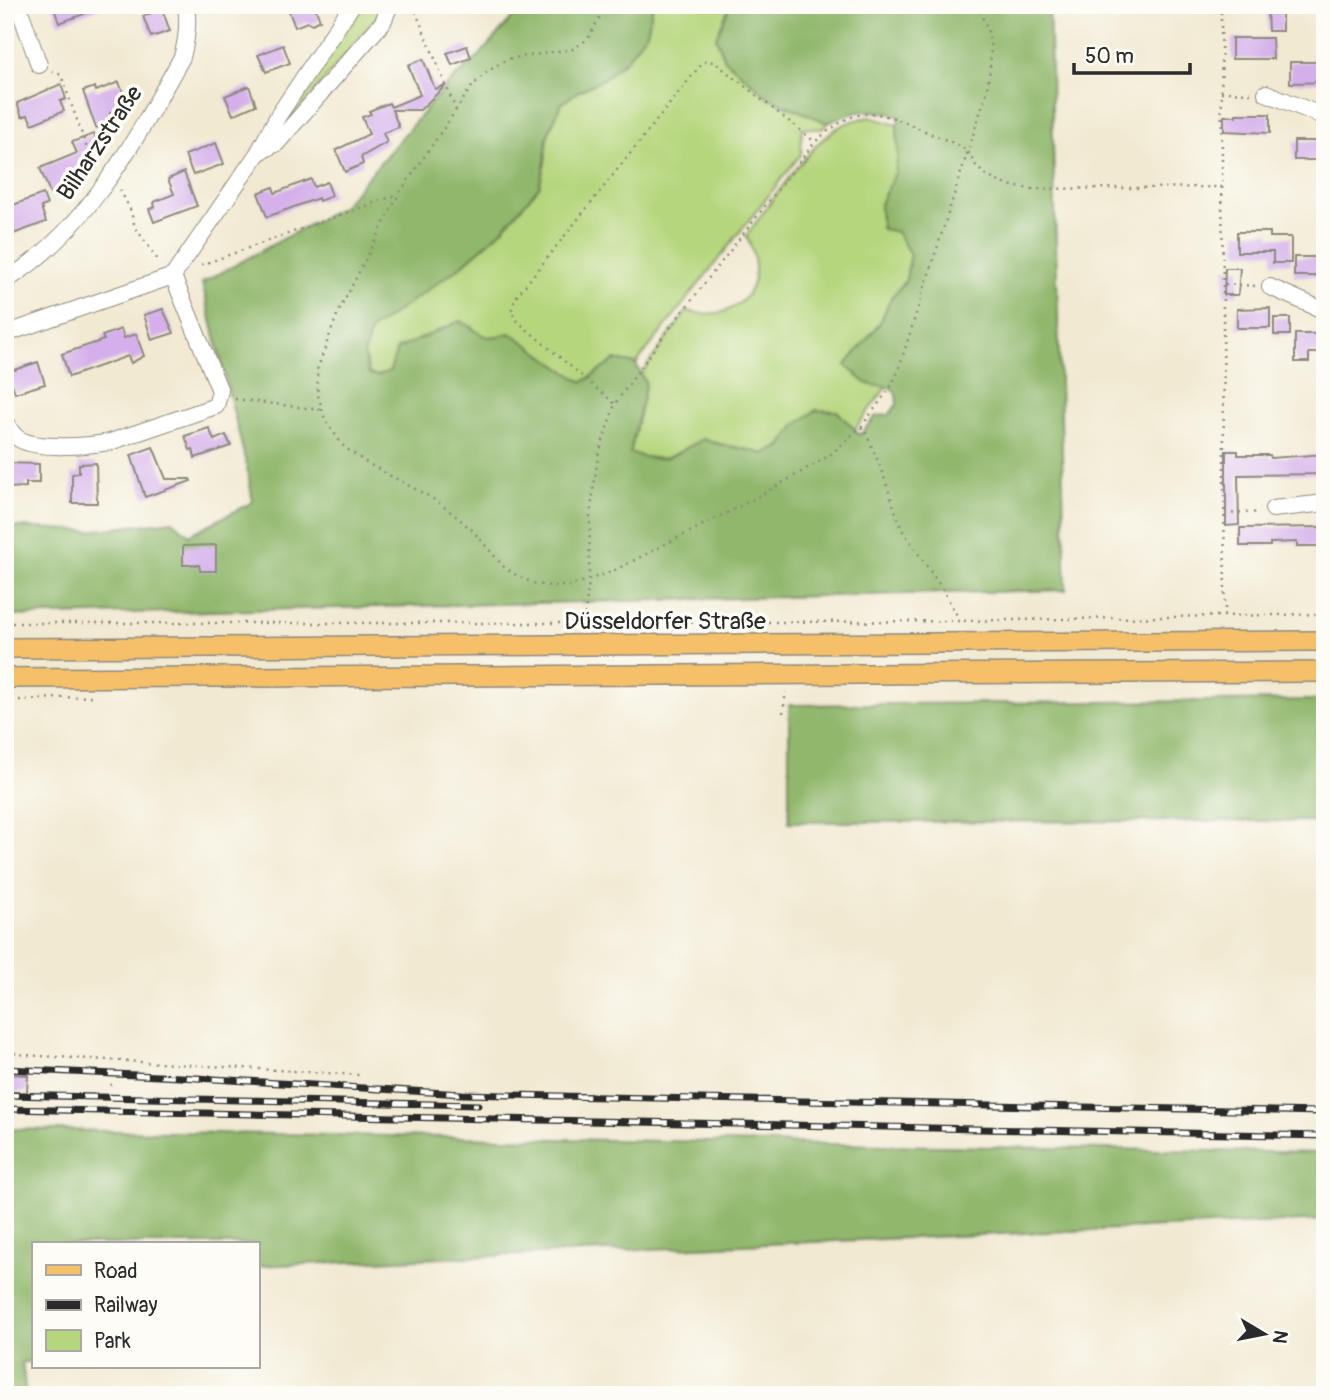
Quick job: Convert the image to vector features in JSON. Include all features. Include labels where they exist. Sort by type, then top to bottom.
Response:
[{"type":"main road","name":"Düsseldorfer Straße","points":[[5,648],[1325,640]]},
{"type":"main road","points":[[5,678],[1325,672]]},
{"type":"street","points":[[19,5],[39,65]]},
{"type":"street","name":"Bilharzstraße","points":[[5,281],[46,250],[76,220],[112,174],[182,57],[187,39],[186,5]]},
{"type":"street","points":[[5,334],[173,276],[258,153],[278,116],[352,5]]},
{"type":"street","points":[[258,153],[277,143],[383,22],[390,5]]},
{"type":"street","points":[[1266,93],[1325,117]]},
{"type":"street","points":[[5,421],[13,434],[33,445],[95,445],[216,406],[220,391],[173,276]]},
{"type":"street","points":[[1270,287],[1325,310]]},
{"type":"street","points":[[1273,509],[1325,503]]},
{"type":"path","points":[[414,5],[456,110]]},
{"type":"path","points":[[606,5],[588,38],[573,49],[507,59],[487,72],[456,110],[399,194],[337,315],[317,370],[318,396],[325,420],[344,447],[367,463],[432,498],[473,531],[504,567],[536,584],[550,586],[570,586],[611,572],[754,499],[829,456],[861,427],[890,388],[897,374],[988,90],[992,50],[985,22],[976,5]]},
{"type":"path","points":[[1221,5],[1225,615]]},
{"type":"path","points":[[615,404],[514,317],[511,310],[516,297],[699,67],[708,60],[717,64],[815,142]]},
{"type":"path","points":[[39,65],[61,75],[101,190]]},
{"type":"path","points":[[1221,92],[1266,93]]},
{"type":"path","points":[[584,624],[589,581],[590,516],[598,456],[615,404],[657,344],[815,142],[833,125],[853,115],[870,113],[892,117],[967,151],[978,168],[1007,187],[1223,187]]},
{"type":"path","points":[[112,174],[130,209],[135,227],[156,258],[173,276],[399,194]]},
{"type":"path","points":[[1223,284],[1270,287]]},
{"type":"path","points":[[219,397],[322,410]]},
{"type":"path","points":[[861,427],[881,468],[901,528],[943,590],[959,621]]},
{"type":"path","points":[[1225,514],[1255,513],[1273,509]]},
{"type":"path","points":[[5,623],[584,624],[1325,614]]},
{"type":"path","points":[[783,713],[785,674]]},
{"type":"path","points":[[5,1043],[13,1053],[24,1055],[360,1075]]},
{"type":"green space","points":[[360,5],[383,5],[376,18],[294,116],[287,111]]},
{"type":"green space","points":[[523,5],[653,5],[647,32],[627,59],[603,79],[577,92],[561,104],[547,137],[539,187],[500,232],[460,267],[371,330],[364,354],[369,374],[377,376],[390,371],[397,349],[460,321],[482,335],[492,337],[510,333],[583,382],[615,360],[636,364],[646,384],[630,453],[662,459],[703,439],[763,454],[780,447],[796,425],[816,410],[837,411],[860,435],[876,416],[889,415],[897,404],[892,389],[866,383],[846,365],[880,323],[891,298],[906,280],[910,255],[897,232],[882,229],[880,204],[895,173],[898,153],[897,125],[900,117],[863,111],[828,123],[769,98],[725,60],[716,38],[730,5],[1049,5],[1066,590],[9,616],[5,604],[5,526],[88,531],[173,521],[189,535],[253,502],[202,283],[342,207],[445,87],[480,55]]},
{"type":"green space","points":[[653,5],[730,5],[769,98],[828,123],[822,129],[802,128],[801,154],[636,364],[615,360],[583,382],[510,333],[489,337],[480,334],[471,326],[390,371],[377,376],[369,374],[364,354],[371,330],[460,267],[500,232],[539,187],[547,137],[561,104],[577,92],[603,79],[647,32]]},
{"type":"green space","points":[[870,117],[897,125],[898,153],[895,173],[880,204],[881,228],[897,231],[910,255],[906,280],[891,298],[880,323],[846,365],[868,384],[887,386],[854,430],[837,411],[796,425],[780,447],[763,454],[703,439],[669,458],[654,459],[630,454],[646,384],[641,374],[687,311],[706,314],[722,312],[746,297],[755,270],[753,253],[746,236],[815,147],[843,125]]},
{"type":"green space","points":[[1325,700],[1325,821],[789,822],[789,705]]},
{"type":"green space","points":[[5,1129],[1325,1153],[1325,1220],[259,1266],[259,1242],[32,1242],[32,1362],[22,1362],[26,1395],[5,1395]]},
{"type":"building","points":[[53,5],[103,5],[103,7],[59,23]]},
{"type":"building","points":[[298,5],[314,5],[320,20],[295,27],[288,9]]},
{"type":"building","points":[[162,9],[170,31],[151,37],[143,16]]},
{"type":"building","points":[[1267,11],[1282,11],[1282,31],[1268,31]]},
{"type":"building","points":[[1232,38],[1272,38],[1273,59],[1232,59]]},
{"type":"building","points":[[283,45],[290,63],[266,72],[258,55]]},
{"type":"building","points":[[467,46],[471,58],[452,65],[447,53]]},
{"type":"building","points":[[423,59],[435,89],[446,85],[420,110],[392,110],[399,127],[383,133],[387,142],[361,157],[363,164],[345,172],[336,150],[369,134],[362,117],[371,114],[369,111],[389,103],[391,107],[420,95],[408,65]]},
{"type":"building","points":[[1290,62],[1325,62],[1325,82],[1290,83]]},
{"type":"building","points":[[119,82],[128,107],[110,113],[113,122],[96,128],[83,91],[95,87],[96,91]]},
{"type":"building","points":[[61,84],[66,99],[60,101],[64,111],[32,124],[28,115],[22,117],[17,103]]},
{"type":"building","points":[[249,86],[256,105],[233,115],[225,96]]},
{"type":"building","points":[[1270,114],[1270,133],[1224,131],[1224,116]]},
{"type":"building","points":[[94,134],[102,156],[88,161],[91,169],[84,171],[86,178],[50,193],[40,168],[77,153],[72,142]]},
{"type":"building","points":[[1294,141],[1325,141],[1325,160],[1294,160]]},
{"type":"building","points":[[216,143],[224,164],[193,175],[185,155]]},
{"type":"building","points":[[184,172],[197,206],[154,222],[149,209],[155,207],[154,202],[174,194],[168,179]]},
{"type":"building","points":[[311,179],[314,187],[327,182],[332,196],[319,201],[318,198],[267,217],[258,193],[273,187],[275,193]]},
{"type":"building","points":[[43,194],[47,205],[41,207],[46,222],[5,237],[5,208]]},
{"type":"building","points":[[1237,232],[1270,232],[1270,237],[1291,237],[1291,263],[1273,263],[1273,252],[1237,252]]},
{"type":"building","points":[[1294,257],[1325,257],[1325,276],[1294,276]]},
{"type":"building","points":[[1225,268],[1240,268],[1238,295],[1224,295]]},
{"type":"building","points":[[1270,308],[1270,328],[1237,328],[1237,309]]},
{"type":"building","points":[[163,309],[174,333],[152,340],[144,315]]},
{"type":"building","points":[[1274,318],[1290,318],[1290,335],[1274,335]]},
{"type":"building","points":[[121,329],[124,338],[136,334],[144,356],[131,363],[128,356],[69,377],[62,354],[104,340],[102,336]]},
{"type":"building","points":[[1295,334],[1325,334],[1325,353],[1309,353],[1309,362],[1295,362]]},
{"type":"building","points":[[38,362],[45,384],[15,393],[8,372]]},
{"type":"building","points":[[209,428],[214,440],[226,435],[231,446],[195,458],[185,436]]},
{"type":"building","points":[[153,447],[166,479],[191,481],[145,497],[131,455]]},
{"type":"building","points":[[1226,451],[1238,451],[1238,455],[1270,455],[1271,458],[1325,454],[1325,474],[1238,475],[1239,525],[1226,526]]},
{"type":"building","points":[[5,463],[39,464],[39,483],[5,488]]},
{"type":"building","points":[[96,463],[97,503],[72,503],[72,474],[79,473],[79,464]]},
{"type":"building","points":[[1325,527],[1325,546],[1297,546],[1297,542],[1270,543],[1270,546],[1240,546],[1240,528]]},
{"type":"building","points":[[216,545],[216,571],[200,571],[199,565],[183,565],[183,546]]},
{"type":"building","points":[[5,1074],[28,1075],[27,1092],[5,1092]]},
{"type":"railway","points":[[5,1069],[462,1094],[1325,1112]]},
{"type":"railway","points":[[5,1095],[478,1105]]},
{"type":"railway","points":[[5,1109],[1325,1136]]}]
